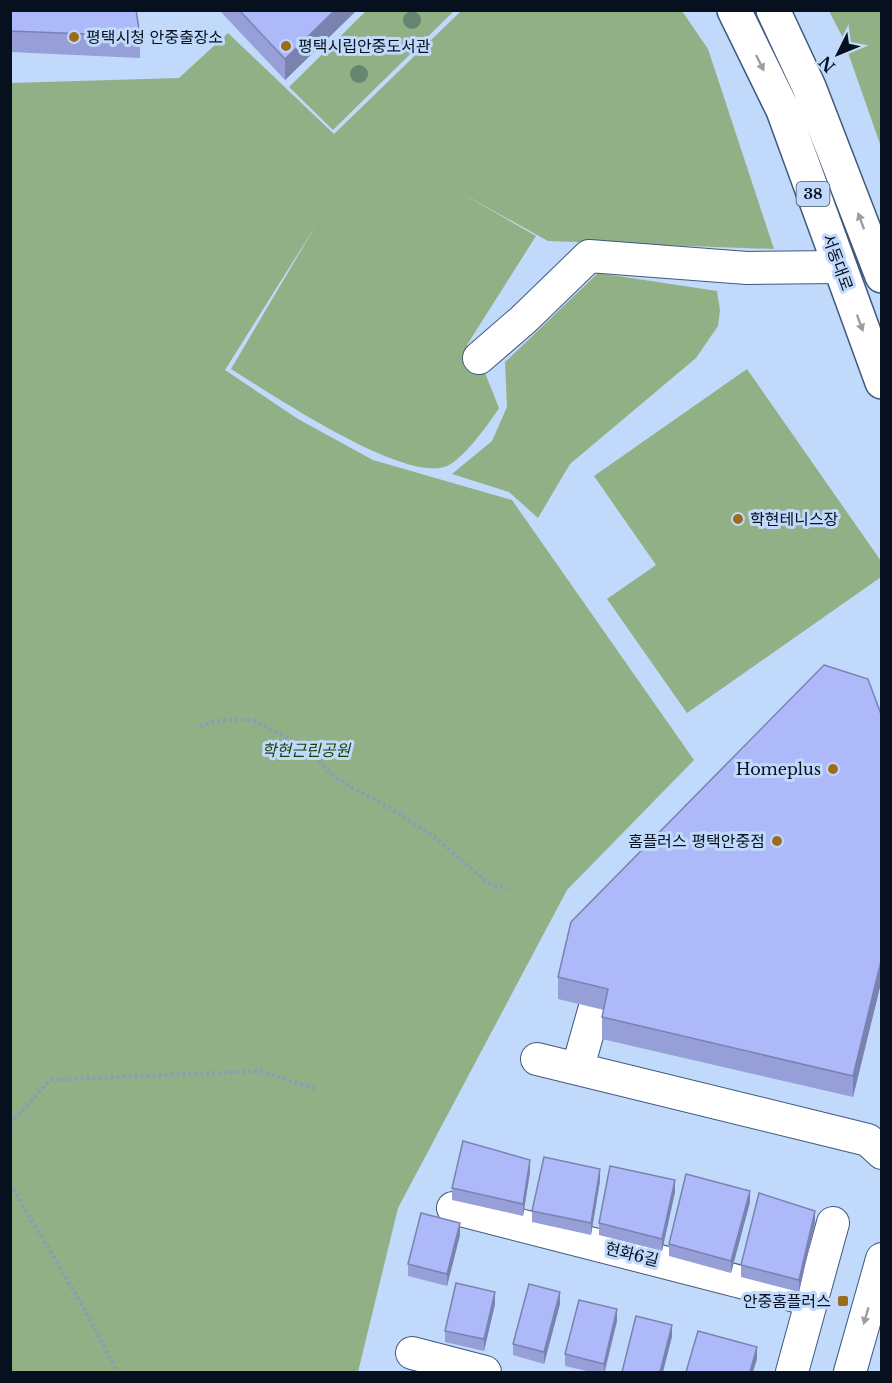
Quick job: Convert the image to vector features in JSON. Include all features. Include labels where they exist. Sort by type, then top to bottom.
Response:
[{"type":"main road","name":"서동대로","points":[[734,10],[783,110],[882,382]]},
{"type":"main road","name":"38","points":[[773,10],[809,87],[882,276]]},
{"type":"street","points":[[479,358],[524,320],[589,256],[747,268],[840,267]]},
{"type":"street","points":[[578,1067],[595,1008]]},
{"type":"street","points":[[537,1059],[578,1067],[877,1142]]},
{"type":"street","name":"현화6길","points":[[453,1208],[811,1300]]},
{"type":"street","points":[[792,1372],[833,1222]]},
{"type":"street","points":[[850,1372],[882,1259]]},
{"type":"street","points":[[412,1353],[485,1372]]},
{"type":"path","points":[[200,726],[221,720],[252,720],[305,747],[334,777],[400,814],[436,838],[488,883],[507,889]]},
{"type":"path","points":[[10,1124],[50,1080],[261,1071],[316,1089]]},
{"type":"path","points":[[10,1184],[80,1301],[117,1372]]},
{"type":"green space","points":[[366,11],[454,11],[333,130],[289,87]]},
{"type":"green space","name":"학현근린공원","points":[[461,11],[682,11],[708,49],[774,249],[548,241],[456,190],[536,236],[467,345],[479,358],[499,408],[468,449],[447,466],[427,468],[401,462],[370,450],[305,415],[231,369],[316,225],[225,370],[298,419],[373,460],[512,500],[694,760],[567,890],[398,1208],[358,1372],[11,1372],[10,83],[179,78],[228,33],[334,134]]},
{"type":"green space","points":[[829,11],[881,11],[881,147],[843,38]]},
{"type":"green space","points":[[598,273],[717,291],[720,310],[718,326],[696,358],[570,464],[538,518],[509,492],[452,474],[492,441],[507,407],[505,362]]},
{"type":"green space","name":"학현테니스장","points":[[747,369],[881,561],[881,577],[687,713],[607,599],[656,565],[594,476]]},
{"type":"building","points":[[10,10],[136,10],[140,36],[10,31]]},
{"type":"building","points":[[239,10],[335,10],[285,59]]},
{"type":"building","name":"홈플러스 평택안중점","points":[[824,665],[868,679],[882,717],[882,957],[853,1076],[602,1017],[608,989],[558,977],[571,922]]},
{"type":"building","points":[[463,1141],[530,1160],[523,1204],[452,1188]]},
{"type":"building","points":[[544,1157],[600,1169],[591,1223],[532,1211]]},
{"type":"building","points":[[610,1166],[675,1180],[662,1239],[599,1223]]},
{"type":"building","points":[[686,1174],[750,1191],[731,1261],[669,1244]]},
{"type":"building","points":[[759,1193],[815,1211],[799,1280],[741,1265]]},
{"type":"building","points":[[421,1213],[460,1223],[447,1274],[408,1264]]},
{"type":"building","points":[[456,1283],[495,1292],[484,1339],[445,1331]]},
{"type":"building","points":[[529,1284],[560,1292],[544,1352],[513,1344]]},
{"type":"building","points":[[579,1300],[617,1309],[604,1364],[565,1354]]},
{"type":"building","points":[[636,1316],[672,1325],[660,1372],[622,1372]]},
{"type":"building","points":[[698,1331],[757,1347],[750,1372],[686,1372]]},
{"type":"place","name":"평택시청 안중출장소","points":[[74,37]]},
{"type":"place","name":"평택시립안중도서관","points":[[286,46]]},
{"type":"place","name":"학현테니스장","points":[[738,519]]},
{"type":"place","name":"Homeplus","points":[[833,769]]},
{"type":"place","name":"홈플러스 평택안중점","points":[[777,841]]},
{"type":"place","name":"안중홈플러스","points":[[843,1301]]}]
